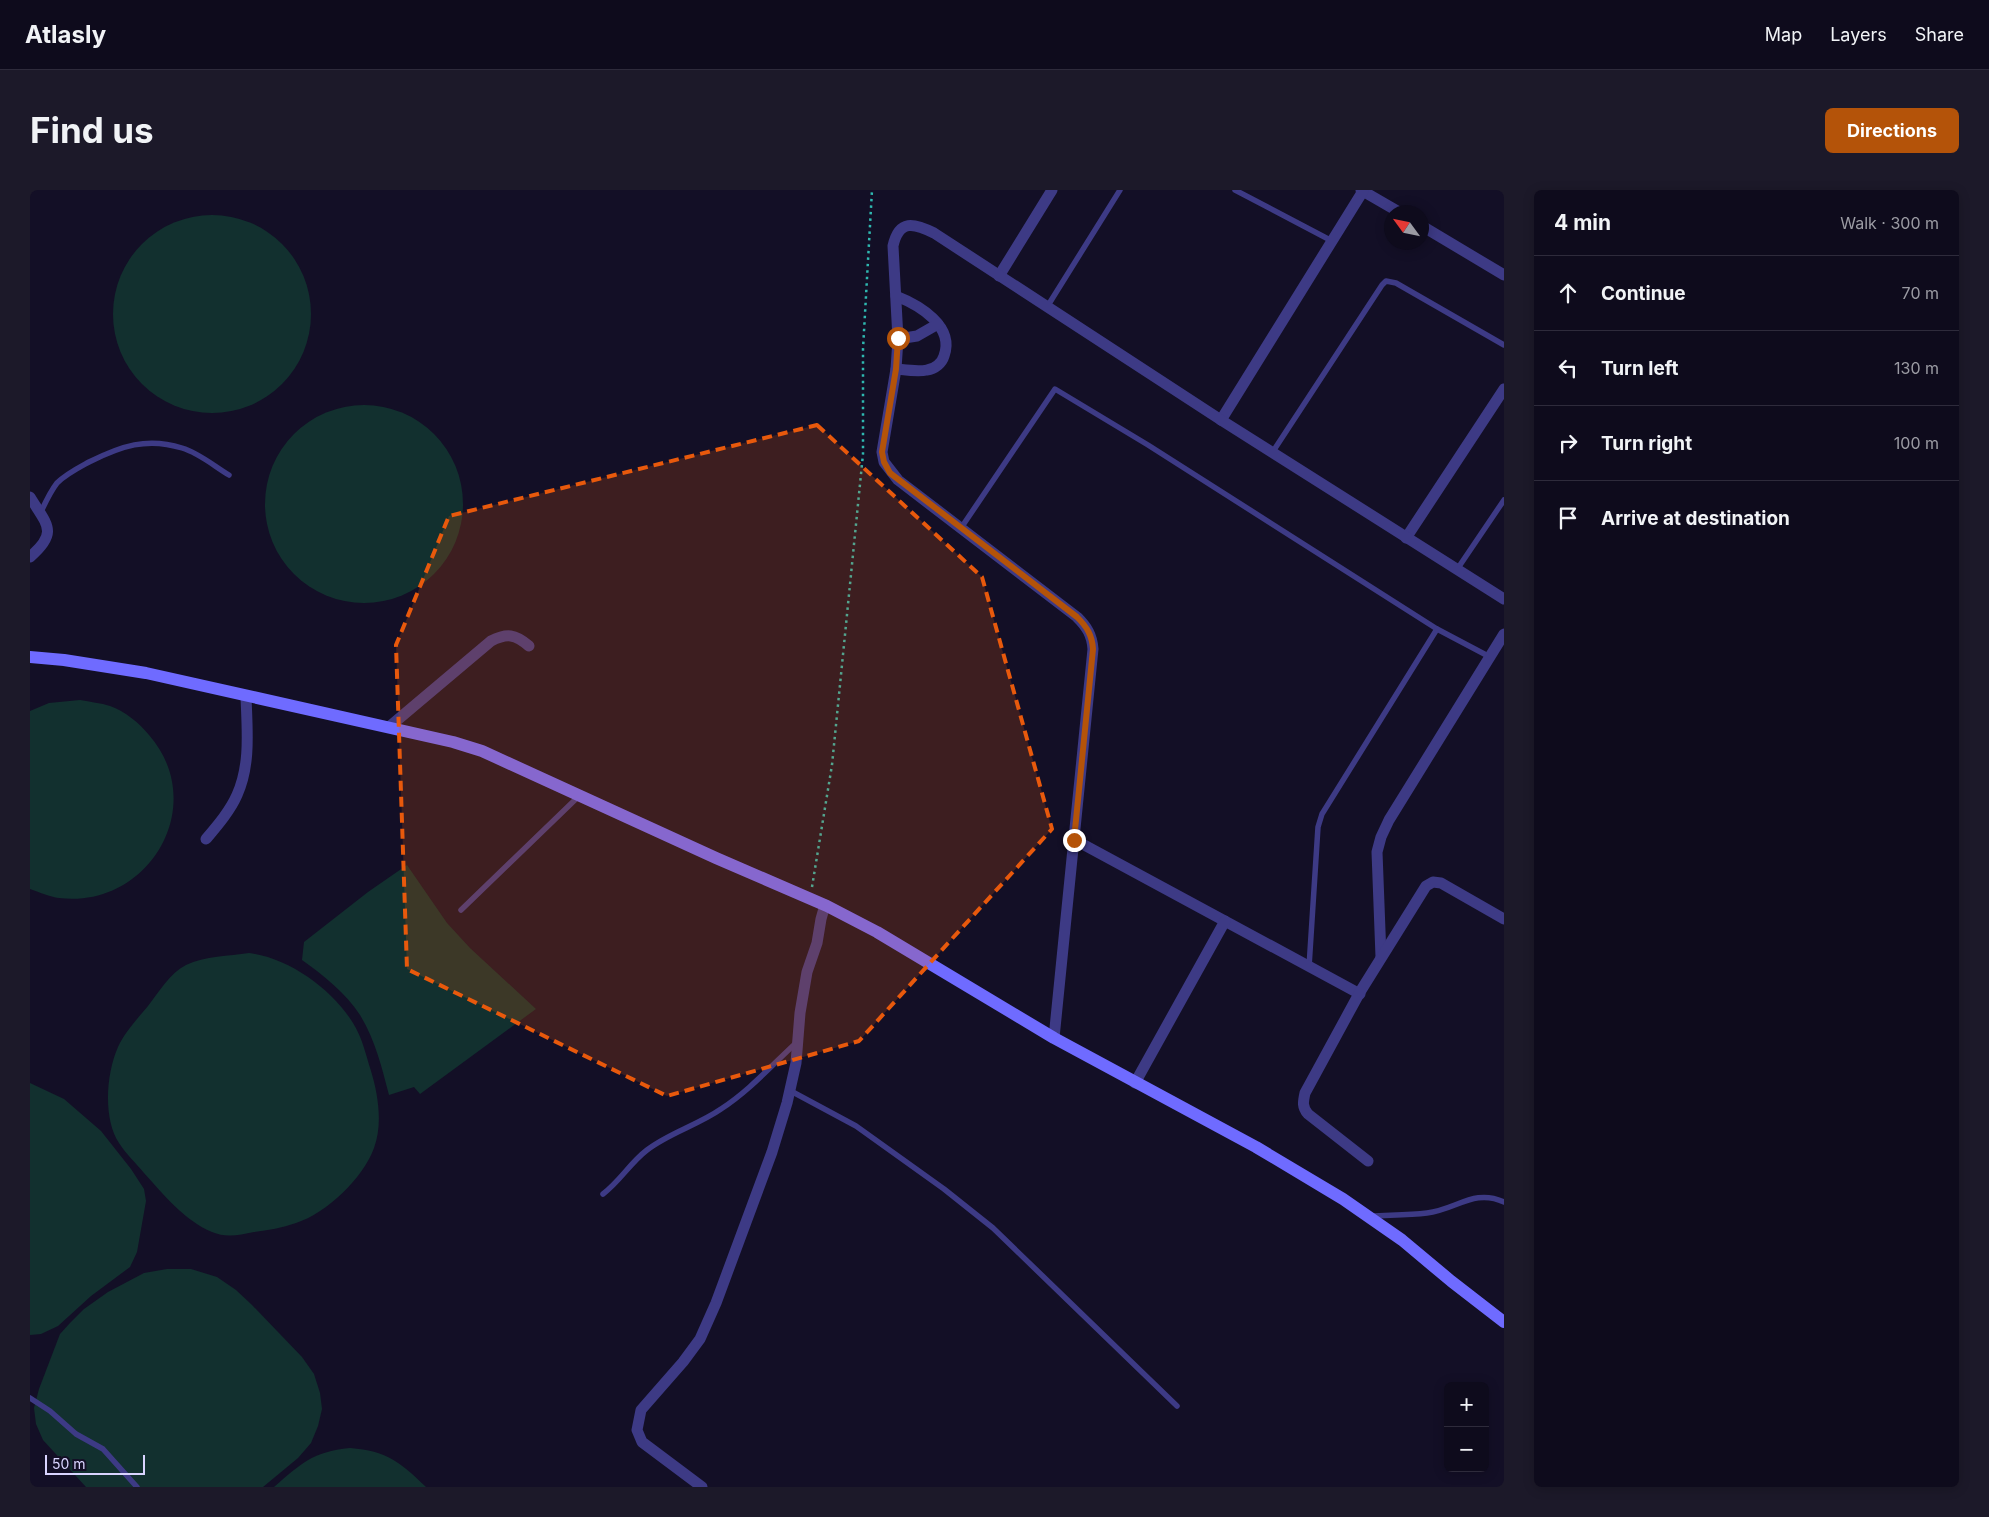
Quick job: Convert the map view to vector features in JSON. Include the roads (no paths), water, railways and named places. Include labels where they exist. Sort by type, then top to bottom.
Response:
[{"type":"street","points":[[999,276],[1052,190]]},
{"type":"street","points":[[1221,420],[1362,191],[1387,205]]},
{"type":"street","points":[[1054,1038],[1093,649],[1092,638],[1087,627],[1077,617],[898,480],[884,462],[882,452],[896,369],[898,338],[893,246],[895,236],[900,229],[909,225],[920,226],[934,234],[1272,453],[1406,538],[1458,568],[1504,599]]},
{"type":"street","points":[[1429,230],[1504,275]]},
{"type":"street","points":[[896,296],[910,302],[938,324],[946,341],[943,360],[929,370],[896,369]]},
{"type":"street","points":[[898,338],[917,336],[938,324]]},
{"type":"street","points":[[1406,538],[1504,390]]},
{"type":"street","points":[[30,496],[48,529],[47,539],[43,546],[30,557]]},
{"type":"street","points":[[1381,957],[1377,852],[1381,837],[1389,820],[1504,634]]},
{"type":"street","points":[[389,728],[491,641],[502,635],[511,636],[520,639],[528,646]]},
{"type":"street","points":[[30,657],[108,666],[453,742],[482,751],[716,858],[810,898],[877,932],[1054,1038],[1256,1148],[1369,1216],[1402,1240],[1504,1322]]},
{"type":"street","points":[[206,839],[237,796],[246,772],[246,696]]},
{"type":"street","points":[[1074,840],[1360,994]]},
{"type":"street","points":[[1368,1160],[1308,1114],[1304,1109],[1303,1102],[1306,1093],[1360,994],[1426,886],[1433,882],[1441,883],[1504,919]]},
{"type":"street","points":[[702,1487],[642,1442],[637,1430],[638,1424],[641,1410],[684,1362],[700,1339],[716,1303],[772,1152],[796,1063],[797,1041],[807,972],[817,943],[825,905]]},
{"type":"street","points":[[1135,1083],[1226,921]]},
{"type":"lane","points":[[1047,307],[1120,190]]},
{"type":"lane","points":[[1235,190],[1332,241]]},
{"type":"lane","points":[[1272,453],[1386,281],[1396,283],[1504,345]]},
{"type":"lane","points":[[961,528],[1055,389],[1148,445],[1437,628],[1490,657]]},
{"type":"lane","points":[[40,514],[58,483],[73,470],[112,450],[128,445],[145,443],[182,448],[200,456],[229,475]]},
{"type":"lane","points":[[1458,568],[1504,500]]},
{"type":"lane","points":[[1309,967],[1318,826],[1322,814],[1437,628]]},
{"type":"lane","points":[[461,910],[581,795]]},
{"type":"lane","points":[[604,1194],[617,1184],[636,1159],[648,1149],[720,1110],[743,1092],[797,1041]]},
{"type":"lane","points":[[789,1090],[856,1126],[944,1189],[993,1228],[1177,1406]]},
{"type":"lane","points":[[1369,1216],[1427,1213],[1484,1196],[1504,1202]]},
{"type":"lane","points":[[30,1398],[50,1411],[76,1434],[103,1449],[137,1487]]}]
